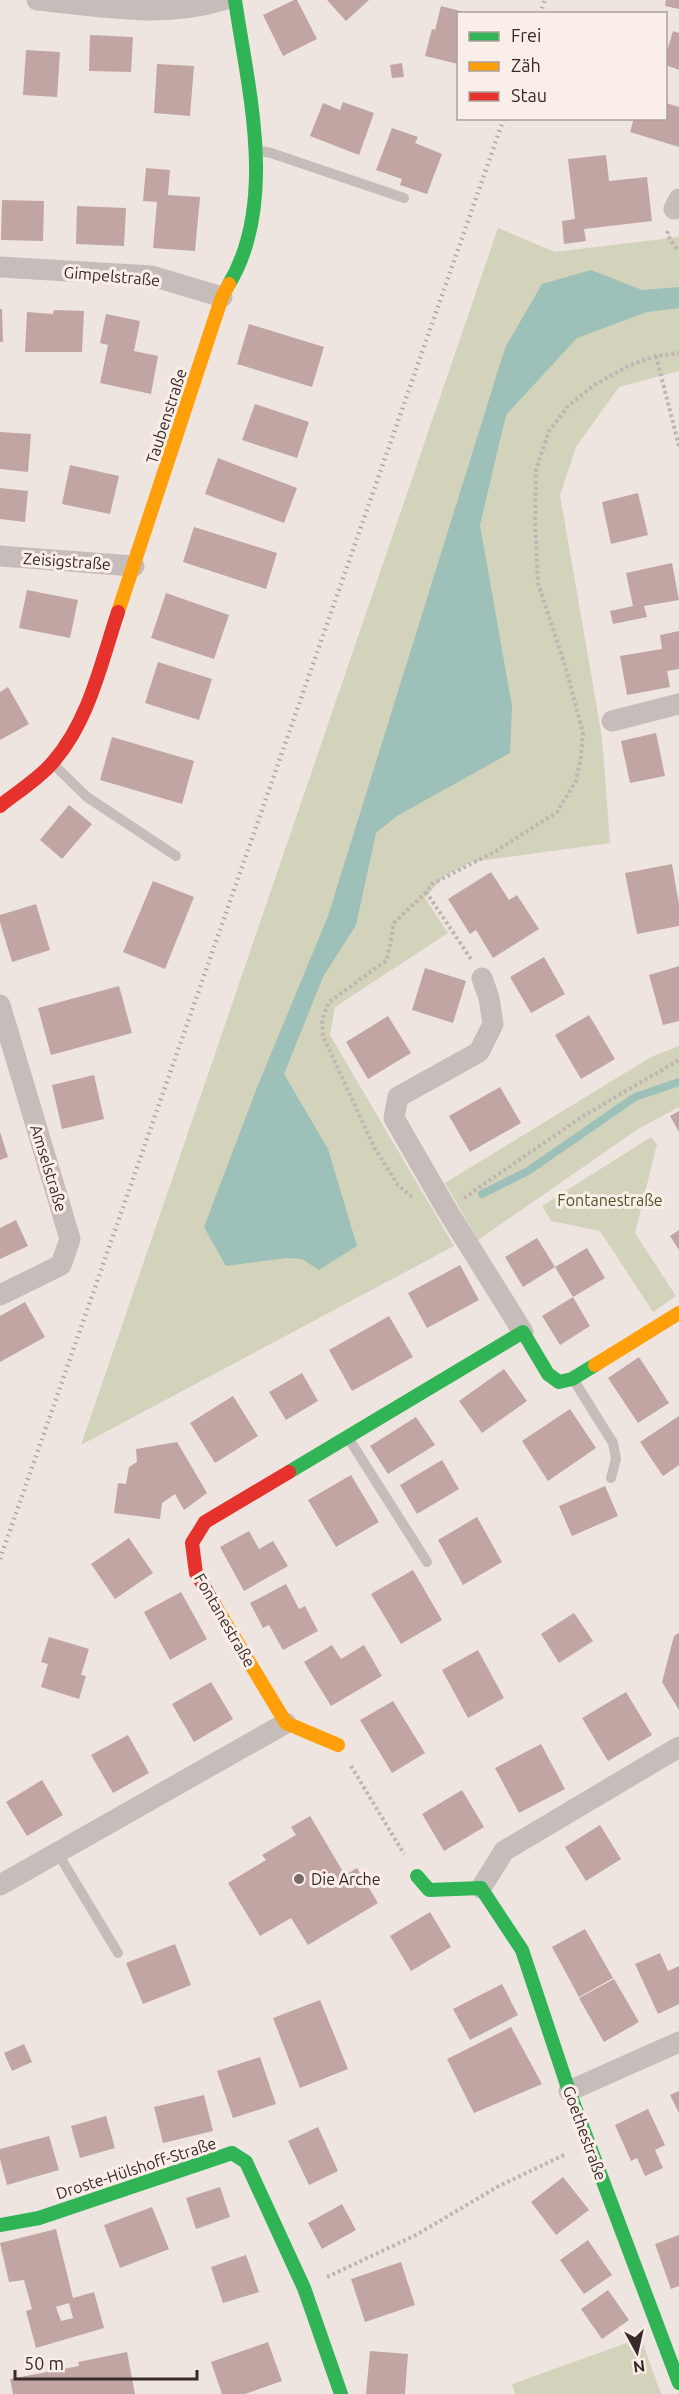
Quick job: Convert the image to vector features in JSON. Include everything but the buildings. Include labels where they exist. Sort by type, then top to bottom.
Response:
[{"type":"street","points":[[37,0],[152,12],[204,6],[223,0]]},
{"type":"street","name":"Taubenstraße","points":[[0,806],[52,764],[74,735],[91,694],[222,297],[243,258],[254,214],[255,150],[252,111],[235,0]]},
{"type":"street","name":"Gimpelstraße","points":[[0,267],[152,276],[222,297]]},
{"type":"street","name":"Zeisigstraße","points":[[0,556],[134,566]]},
{"type":"street","points":[[612,722],[679,704]]},
{"type":"street","points":[[482,978],[489,998],[493,1024],[479,1052],[398,1097],[394,1118],[447,1210],[548,1374],[559,1382],[572,1379],[679,1313]]},
{"type":"street","name":"Amselstraße","points":[[0,1005],[70,1239],[61,1265],[0,1295]]},
{"type":"street","name":"Fontanestraße","points":[[286,1723],[196,1573],[192,1543],[206,1522],[523,1332]]},
{"type":"street","points":[[0,1885],[286,1723],[338,1745]]},
{"type":"street","points":[[417,1876],[429,1890],[481,1888],[504,1851],[679,1748]]},
{"type":"street","name":"Goethestraße","points":[[481,1888],[522,1950],[569,2091],[679,2383]]},
{"type":"street","points":[[569,2091],[679,2042]]},
{"type":"street","name":"Droste-Hülshoff-Straße","points":[[0,2225],[39,2218],[232,2153],[246,2162],[304,2288],[341,2394]]},
{"type":"lane","points":[[255,150],[271,153],[404,198]]},
{"type":"lane","points":[[52,764],[87,796],[176,856]]},
{"type":"lane","points":[[572,1379],[613,1443],[616,1459],[611,1478]]},
{"type":"lane","points":[[348,1437],[427,1562]]},
{"type":"lane","points":[[57,1852],[118,1953]]},
{"type":"path","points":[[679,352],[630,365],[594,385],[569,405],[549,431],[536,470],[535,522],[538,583],[567,672],[583,733],[576,781],[556,812],[496,851],[440,880],[426,892],[394,923],[387,960],[329,1002],[322,1020],[323,1036],[374,1147],[398,1185],[426,1208],[439,1213],[447,1210],[583,1116],[679,1060]]},
{"type":"path","points":[[657,356],[679,446]]},
{"type":"path","points":[[426,892],[482,978]]},
{"type":"path","points":[[338,1745],[417,1876]]},
{"type":"path","points":[[304,2288],[416,2235],[497,2187],[588,2143]]},
{"type":"green space","points":[[498,228],[555,252],[679,237],[679,371],[619,387],[576,447],[560,495],[602,737],[610,843],[471,862],[443,877],[425,898],[448,933],[335,1007],[330,1035],[454,1246],[81,1445]]},
{"type":"green space","points":[[679,1046],[679,1107],[638,1129],[478,1240],[445,1183],[651,1057]]},
{"type":"green space","name":"Fontanestraße","points":[[651,1137],[657,1144],[635,1233],[676,1296],[653,1312],[600,1231],[551,1221],[542,1206]]},
{"type":"green space","points":[[641,2338],[661,2394],[515,2394],[512,2384]]},
{"type":"water","points":[[591,270],[642,290],[679,287],[679,308],[647,312],[577,338],[506,415],[480,525],[512,706],[510,753],[397,816],[376,833],[356,925],[323,977],[284,1074],[328,1149],[357,1246],[319,1270],[302,1259],[287,1258],[226,1266],[204,1227],[258,1085],[328,916],[505,348],[542,284]]},
{"type":"waterway","points":[[482,1194],[528,1171],[635,1097],[679,1082]]},
{"type":"railway","points":[[541,12],[545,0]]},
{"type":"railway","points":[[0,1559],[503,120]]},
{"type":"traffic: fast","points":[[229,284],[244,252],[252,218],[256,182],[252,107],[235,0]]},
{"type":"traffic: fast","points":[[289,1472],[523,1332],[548,1374],[559,1382],[572,1379],[595,1365]]},
{"type":"traffic: fast","points":[[417,1876],[429,1890],[481,1888],[522,1950],[569,2091],[679,2383]]},
{"type":"traffic: fast","points":[[0,2225],[39,2218],[232,2153],[246,2162],[304,2288],[341,2394]]},
{"type":"traffic: slow","points":[[118,612],[222,297],[229,284]]},
{"type":"traffic: slow","points":[[595,1365],[679,1313]]},
{"type":"traffic: slow","points":[[216,1607],[286,1723],[338,1745]]},
{"type":"traffic: jam","points":[[0,806],[53,762],[76,728],[93,691],[118,612]]},
{"type":"traffic: jam","points":[[216,1607],[196,1573],[192,1543],[205,1522],[289,1472]]},
{"type":"place","name":"Die Arche","points":[[299,1879]]}]
